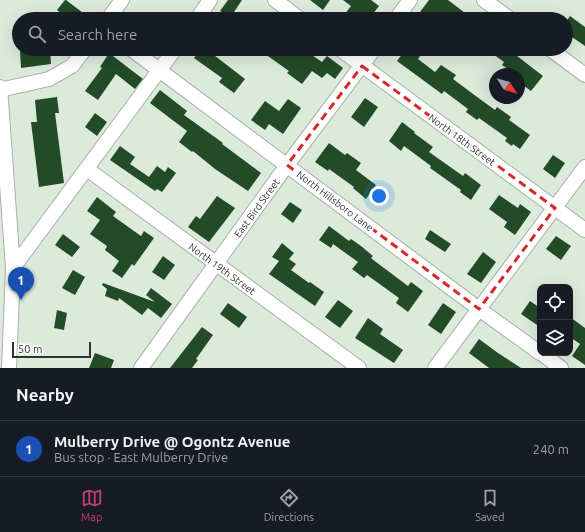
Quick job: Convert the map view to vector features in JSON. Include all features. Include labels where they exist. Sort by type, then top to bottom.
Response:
[{"type":"street","points":[[113,12],[122,0]]},
{"type":"street","points":[[202,12],[210,0]]},
{"type":"street","points":[[275,0],[291,12]]},
{"type":"street","points":[[401,12],[410,0]]},
{"type":"street","points":[[484,0],[500,12]]},
{"type":"street","points":[[0,90],[49,79],[72,66],[80,56]]},
{"type":"street","name":"North Hillsboro Lane","points":[[140,56],[537,351]]},
{"type":"street","points":[[13,268],[87,170],[170,56]]},
{"type":"street","name":"North 18th Street","points":[[349,56],[585,230]]},
{"type":"street","name":"East Bird Street","points":[[141,368],[287,165],[369,56]]},
{"type":"street","points":[[559,56],[585,75]]},
{"type":"street","points":[[0,87],[13,268],[9,368]]},
{"type":"street","points":[[435,368],[585,168]]},
{"type":"street","name":"North 19th Street","points":[[87,170],[359,368]]},
{"type":"street","name":"North Hillsboro Lane","points":[[544,356],[561,368]]},
{"type":"highlighted area","points":[[362,66],[555,208],[479,309],[287,165]]},
{"type":"building","points":[[66,0],[82,12],[59,12],[57,10]]},
{"type":"building","points":[[228,0],[242,0],[234,12],[220,11]]},
{"type":"building","points":[[310,0],[330,0],[323,10]]},
{"type":"building","points":[[343,0],[371,0],[379,6],[374,12],[346,12],[351,6]]},
{"type":"building","points":[[429,0],[448,0],[464,12],[420,12]]},
{"type":"building","points":[[573,18],[585,27],[585,46],[573,38]]},
{"type":"building","points":[[20,56],[50,56],[51,64],[21,68]]},
{"type":"building","points":[[107,56],[113,56],[143,79],[135,89],[116,74],[98,100],[85,91],[102,68],[100,67]]},
{"type":"building","points":[[195,56],[215,56],[245,79],[234,93],[219,82],[222,78],[194,58]]},
{"type":"building","points":[[268,56],[313,56],[322,62],[327,56],[343,68],[335,79],[327,73],[322,78],[312,71],[302,84],[287,73],[289,71]]},
{"type":"building","points":[[401,56],[420,56],[418,59],[435,72],[441,65],[456,75],[453,79],[495,110],[497,107],[511,117],[509,120],[530,135],[520,149],[513,144],[512,146],[505,141],[507,138],[479,118],[477,120],[466,112],[468,109],[444,91],[442,94],[397,61]]},
{"type":"building","points":[[496,56],[517,56],[543,76],[531,91],[525,86],[525,68],[506,68],[502,65],[504,62]]},
{"type":"building","points":[[160,90],[187,111],[184,115],[261,173],[248,191],[179,142],[187,131],[150,103]]},
{"type":"building","points":[[57,97],[59,113],[55,113],[64,183],[39,187],[31,122],[37,122],[35,100]]},
{"type":"building","points":[[365,98],[378,107],[364,127],[351,117]]},
{"type":"building","points":[[288,99],[301,108],[283,134],[269,124],[265,130],[251,120],[265,101],[279,111]]},
{"type":"building","points":[[95,113],[107,122],[97,136],[85,127]]},
{"type":"building","points":[[402,122],[433,147],[429,152],[463,176],[465,173],[481,185],[471,200],[460,192],[461,190],[430,168],[431,166],[404,146],[401,151],[389,141]]},
{"type":"building","points":[[329,143],[345,155],[347,153],[361,163],[356,170],[376,185],[366,199],[353,188],[354,187],[329,169],[328,171],[315,162]]},
{"type":"building","points":[[120,146],[135,157],[130,164],[149,177],[157,166],[165,172],[168,167],[176,173],[162,192],[157,189],[155,191],[110,160]]},
{"type":"building","points":[[553,155],[565,163],[555,178],[543,169]]},
{"type":"building","points":[[499,195],[518,208],[520,204],[531,212],[515,235],[504,227],[507,222],[489,209]]},
{"type":"building","points":[[217,196],[235,208],[209,242],[188,227],[196,216],[200,219]]},
{"type":"building","points":[[97,197],[116,212],[113,216],[141,236],[144,231],[154,238],[134,266],[132,264],[122,278],[112,271],[119,261],[105,250],[107,246],[90,234],[100,220],[87,211]]},
{"type":"building","points":[[290,202],[302,210],[293,223],[281,214]]},
{"type":"building","points":[[329,226],[349,241],[351,239],[361,246],[373,256],[371,258],[408,286],[411,282],[423,291],[408,312],[396,303],[399,298],[367,275],[364,278],[352,269],[358,262],[333,244],[331,248],[319,240]]},
{"type":"building","points":[[430,230],[451,244],[445,252],[425,239]]},
{"type":"building","points":[[63,234],[80,247],[72,257],[55,245]]},
{"type":"building","points":[[556,236],[571,246],[561,260],[546,249]]},
{"type":"building","points":[[282,243],[294,253],[289,259],[296,264],[291,270],[324,292],[315,306],[269,274],[279,261],[272,257]]},
{"type":"building","points":[[483,252],[496,262],[481,283],[467,274]]},
{"type":"building","points":[[163,256],[175,265],[164,280],[152,272]]},
{"type":"building","points":[[73,270],[85,277],[75,295],[62,288]]},
{"type":"building","points":[[103,283],[155,302],[146,295],[151,288],[172,304],[161,318],[148,308],[142,315],[119,298],[118,301],[105,296],[107,289],[102,285]]},
{"type":"building","points":[[338,300],[353,311],[340,328],[325,317]]},
{"type":"building","points":[[530,301],[537,306],[537,325],[521,314]]},
{"type":"building","points":[[228,303],[247,317],[239,328],[220,314]]},
{"type":"building","points":[[443,303],[456,312],[441,334],[428,325]]},
{"type":"building","points":[[57,310],[67,313],[64,330],[54,328]]},
{"type":"building","points":[[368,318],[383,329],[380,334],[403,350],[394,363],[355,338]]},
{"type":"building","points":[[573,319],[585,328],[585,365],[572,356],[580,344],[573,339]]},
{"type":"building","points":[[202,327],[213,335],[196,359],[198,360],[192,368],[170,368]]},
{"type":"building","points":[[479,339],[521,368],[489,368],[469,353]]},
{"type":"building","points":[[95,353],[114,360],[111,368],[89,368]]},
{"type":"place","name":"Mulberry Drive @ Ogontz Avenue","points":[[21,300]]}]
